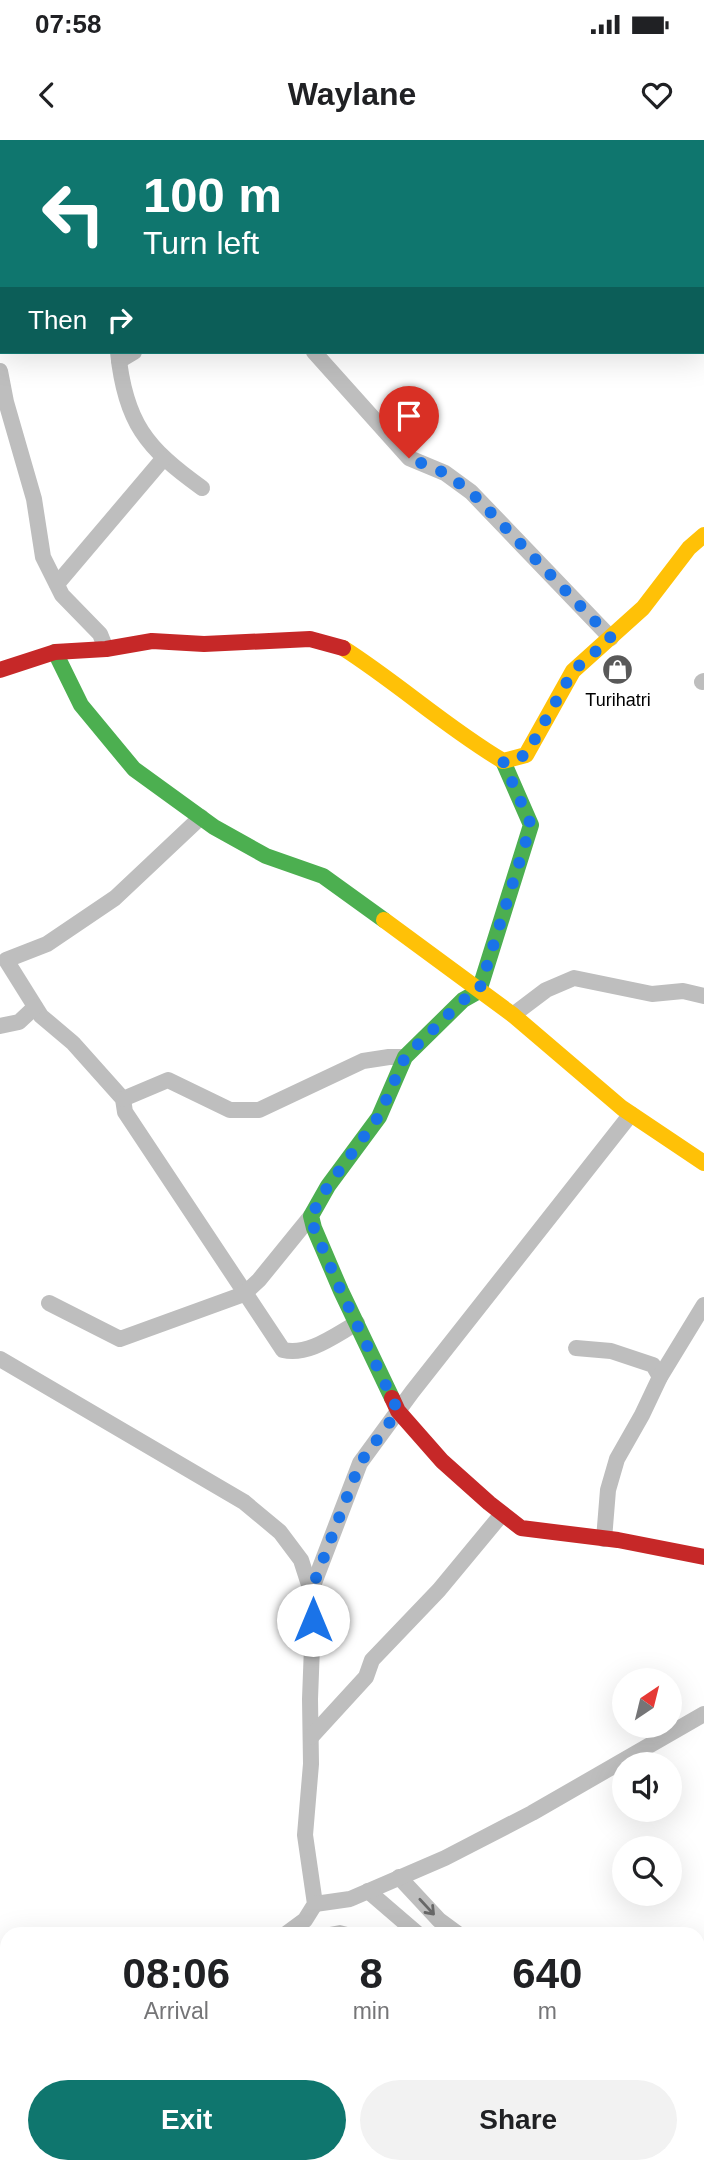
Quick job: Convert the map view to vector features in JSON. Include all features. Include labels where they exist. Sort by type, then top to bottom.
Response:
[{"type":"street","points":[[316,354],[409,458],[445,473],[471,492],[611,638]]},
{"type":"street","points":[[119,356],[125,400],[143,436],[163,459],[202,488]]},
{"type":"street","points":[[0,371],[6,402],[34,499],[43,557],[62,595],[100,635],[106,649]]},
{"type":"street","points":[[57,584],[163,459]]},
{"type":"street","points":[[503,761],[526,755],[573,671],[643,608],[689,548],[704,535]]},
{"type":"street","points":[[0,670],[55,652],[106,649],[152,641],[227,643],[310,639],[344,648],[471,742],[503,761],[531,825],[479,991],[463,1000],[405,1057],[379,1116],[328,1186],[311,1216],[259,1280],[244,1294],[120,1339],[50,1303]]},
{"type":"street","points":[[55,652],[81,705],[134,769],[214,827],[266,856],[323,876],[513,1015],[631,1114],[704,1163]]},
{"type":"street","points":[[201,817],[116,898],[47,944],[3,958],[41,1016],[73,1043],[123,1099],[125,1112],[283,1350],[307,1350],[357,1323]]},
{"type":"street","points":[[513,1015],[546,990],[574,978],[652,994],[683,991],[704,996]]},
{"type":"street","points":[[0,1026],[19,1022],[35,1007]]},
{"type":"street","points":[[123,1099],[168,1080],[230,1110],[259,1110],[363,1062],[405,1057]]},
{"type":"street","points":[[311,1591],[360,1463],[631,1114]]},
{"type":"street","points":[[311,1216],[314,1228],[398,1411],[442,1461],[502,1514],[521,1528],[668,1549],[704,1558]]},
{"type":"street","points":[[604,1539],[608,1490],[617,1459],[660,1377],[704,1305]]},
{"type":"street","points":[[576,1348],[611,1351],[653,1365],[660,1377]]},
{"type":"street","points":[[0,1359],[244,1502],[279,1532],[301,1560],[311,1591],[313,1620],[310,1775],[305,1835],[315,1904],[305,1920],[296,1927]]},
{"type":"street","points":[[310,1737],[366,1676],[372,1660],[439,1590],[502,1514]]},
{"type":"street","points":[[315,1904],[350,1899],[445,1858],[532,1813],[704,1714]]},
{"type":"street","points":[[399,1877],[448,1927]]},
{"type":"street","points":[[368,1891],[410,1927]]},
{"type":"traffic: fast","points":[[55,652],[81,705],[134,769],[214,827],[266,856],[323,876],[384,920]]},
{"type":"traffic: fast","points":[[392,1398],[341,1291],[311,1216],[328,1186],[379,1117],[405,1057],[463,1000],[479,991],[531,825],[503,761]]},
{"type":"traffic: slow","points":[[343,648],[503,761],[526,755],[573,671],[643,608],[689,548],[704,535]]},
{"type":"traffic: slow","points":[[384,920],[513,1015],[622,1108],[704,1163]]},
{"type":"traffic: jam","points":[[0,670],[55,652],[106,649],[152,641],[204,644],[310,639],[343,648]]},
{"type":"traffic: jam","points":[[392,1398],[398,1411],[442,1461],[521,1528],[618,1540],[704,1557]]},
{"type":"place","name":"Turihatri","points":[[618,669]]},
{"type":"route","points":[[313,1620],[311,1591],[360,1463],[398,1411],[341,1291],[311,1216],[328,1186],[373,1127],[405,1057],[463,1000],[479,991],[531,825],[503,761],[526,755],[573,671],[611,638],[471,492],[445,473],[409,458]]}]
